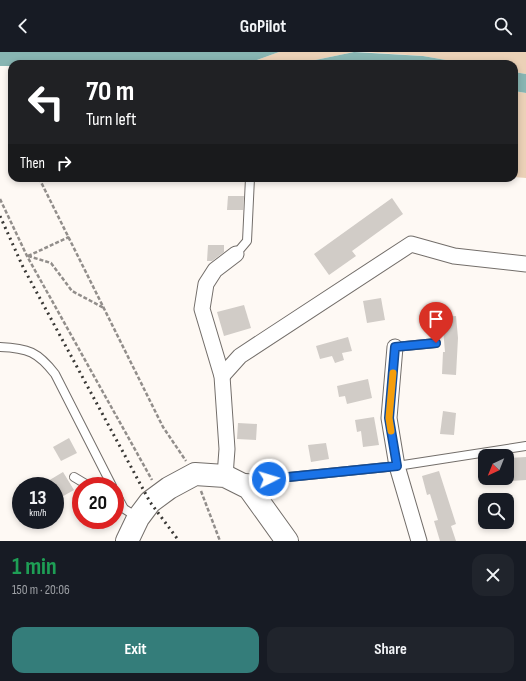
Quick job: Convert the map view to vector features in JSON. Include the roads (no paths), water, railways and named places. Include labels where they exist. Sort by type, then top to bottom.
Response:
[{"type":"street","points":[[222,376],[240,356],[411,244],[454,256],[526,264]]},
{"type":"street","points":[[225,476],[227,448],[222,376],[202,309],[206,284],[215,270],[236,254]]},
{"type":"street","points":[[395,347],[389,418],[397,466],[419,541]]},
{"type":"street","points":[[127,541],[130,513],[195,474],[225,476],[249,488],[287,541]]},
{"type":"lane","points":[[236,254],[247,241],[250,182]]},
{"type":"lane","points":[[395,347],[436,343]]},
{"type":"lane","points":[[0,347],[19,348],[42,358],[47,363],[55,374],[107,477]]},
{"type":"lane","points":[[225,476],[269,479],[397,466],[526,446]]},
{"type":"lane","points":[[124,505],[130,513]]},
{"type":"lane","points":[[124,509],[130,513]]},
{"type":"water","points":[[0,52],[279,52],[257,60],[8,60],[8,66],[0,66]]},
{"type":"water","points":[[354,52],[423,56],[446,60],[315,60]]},
{"type":"water","points":[[518,73],[526,74],[526,93],[518,92]]},
{"type":"railway","points":[[0,216],[23,267],[150,502],[179,541]]}]
